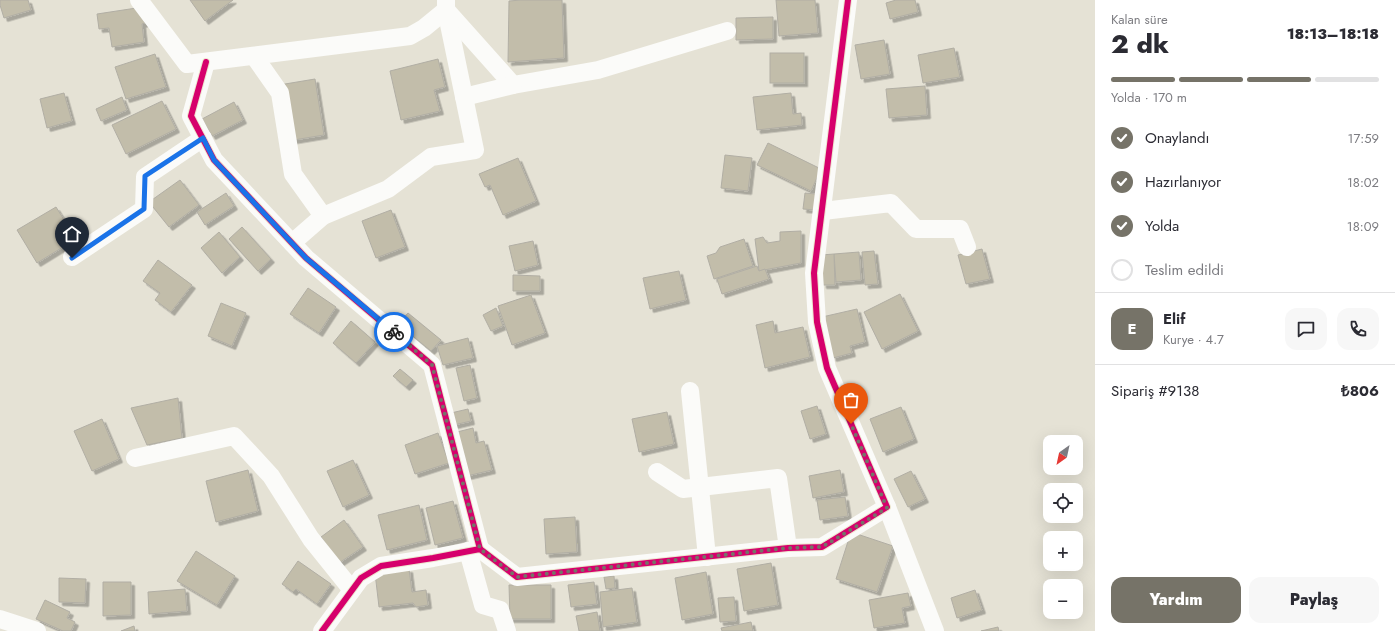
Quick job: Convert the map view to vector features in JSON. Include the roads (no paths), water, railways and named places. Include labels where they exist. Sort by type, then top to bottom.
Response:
[{"type":"street","points":[[139,0],[188,64],[410,36],[424,28],[446,5]]},
{"type":"street","points":[[848,0],[814,273],[817,322],[827,368],[887,508],[935,631]]},
{"type":"street","points":[[446,5],[513,85]]},
{"type":"street","points":[[292,243],[322,216],[388,189],[431,158],[475,150],[446,5]]},
{"type":"street","points":[[464,97],[513,85],[598,70],[727,30]]},
{"type":"street","points":[[254,56],[280,93],[293,174],[322,216]]},
{"type":"street","points":[[206,62],[191,116],[214,160],[306,258],[432,365],[474,550],[483,605],[500,610],[507,631]]},
{"type":"street","points":[[72,258],[144,209],[145,176],[203,138]]},
{"type":"street","points":[[822,211],[891,203],[916,229],[960,230],[967,246]]},
{"type":"street","points":[[690,391],[707,557]]},
{"type":"street","points":[[135,458],[234,436],[271,476],[312,539],[352,590]]},
{"type":"street","points":[[657,472],[683,489],[778,478],[788,548]]},
{"type":"street","points":[[322,631],[361,578],[381,566],[474,550],[517,577],[788,548],[822,547],[887,508]]},
{"type":"street","points":[[0,619],[37,631]]}]
